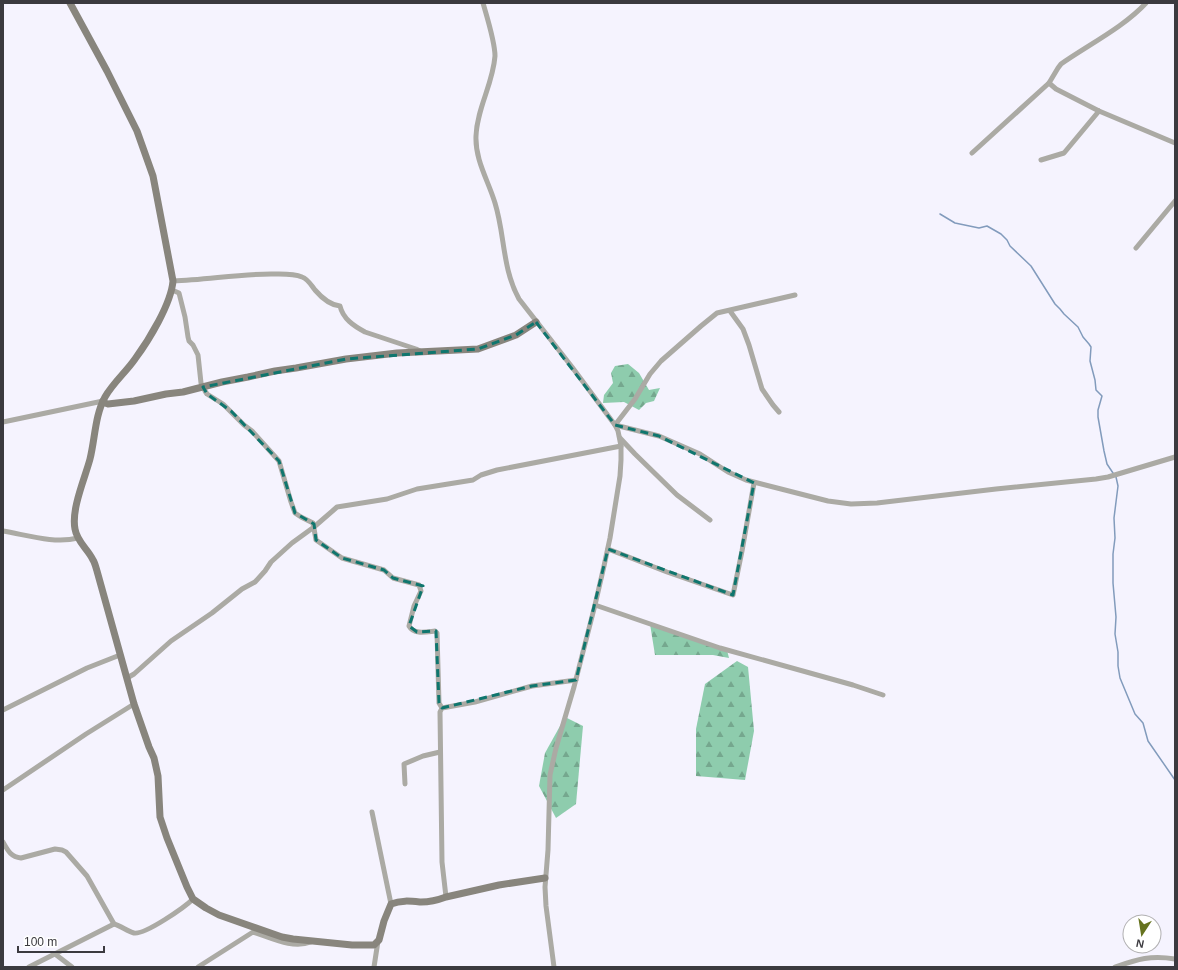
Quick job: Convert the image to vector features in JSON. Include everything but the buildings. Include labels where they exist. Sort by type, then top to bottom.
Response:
[{"type":"street","points":[[70,3],[107,71],[137,131],[153,176],[173,281],[172,290],[166,305],[150,336],[135,359],[112,387],[103,401],[98,416],[90,458],[74,514],[74,527],[78,538],[93,559],[134,704],[157,768],[160,816],[162,823],[193,899],[206,908],[219,915],[282,937],[352,945],[374,945],[379,940]]},
{"type":"street","points":[[483,3],[495,56],[491,78],[476,125],[476,150],[495,203],[506,266],[511,283],[519,299],[572,367],[614,425],[618,431],[621,446],[620,476],[608,549],[576,680],[557,743],[550,775],[548,850],[545,878],[546,906],[554,967]]},
{"type":"street","points":[[972,153],[1049,83],[1061,64],[1113,30],[1137,12],[1146,3]]},
{"type":"street","points":[[1049,83],[1056,89],[1099,111],[1175,143]]},
{"type":"street","points":[[1041,160],[1064,153],[1099,111]]},
{"type":"street","points":[[1136,248],[1175,201]]},
{"type":"street","points":[[173,281],[255,273],[303,277],[307,279],[315,290],[334,306],[340,306],[345,317],[360,329],[422,352]]},
{"type":"street","points":[[172,290],[180,293],[188,337],[198,355],[201,383],[207,394],[231,411],[280,461],[295,512],[313,523],[316,540],[342,558],[384,570],[394,578],[419,585],[421,591],[414,606],[409,626],[411,630],[417,632],[435,631],[437,633],[439,703],[442,708]]},
{"type":"street","points":[[614,425],[636,399],[650,374],[660,362],[717,314],[795,295]]},
{"type":"street","points":[[730,311],[743,329],[762,389],[779,412]]},
{"type":"street","points":[[3,422],[103,401],[108,404],[117,403],[203,387],[275,371],[346,359],[397,353],[478,348],[516,335],[536,322]]},
{"type":"street","points":[[614,425],[658,436],[700,454],[728,472],[754,483],[828,501],[851,504],[877,503],[1096,479],[1108,477],[1175,457]]},
{"type":"street","points":[[619,437],[677,495],[710,520]]},
{"type":"street","points":[[127,678],[134,674],[171,641],[212,613],[242,589],[255,582],[271,562],[337,507],[387,498],[417,489],[472,480],[481,474],[496,470],[621,446]]},
{"type":"street","points":[[608,549],[667,572],[733,595],[754,483]]},
{"type":"street","points":[[3,531],[68,541],[78,538]]},
{"type":"street","points":[[595,605],[720,648],[883,695]]},
{"type":"street","points":[[3,710],[87,668],[120,654]]},
{"type":"street","points":[[442,708],[475,702],[532,686],[576,680]]},
{"type":"street","points":[[3,790],[86,734],[134,704]]},
{"type":"street","points":[[442,708],[440,712],[442,862],[446,897]]},
{"type":"street","points":[[405,784],[404,764],[423,756],[440,752]]},
{"type":"street","points":[[372,812],[391,904],[384,921],[374,967]]},
{"type":"street","points":[[3,842],[9,853],[16,858],[55,849],[66,852],[87,876],[114,924],[136,933],[170,917],[193,899]]},
{"type":"street","points":[[391,904],[404,900],[422,902],[439,900],[446,897],[500,885],[545,878]]},
{"type":"street","points":[[30,967],[114,924]]},
{"type":"street","points":[[198,967],[253,932],[287,944],[304,944],[312,941]]},
{"type":"street","points":[[55,954],[72,967]]},
{"type":"street","points":[[1115,967],[1140,959],[1164,957],[1175,959]]},
{"type":"highlighted area","points":[[536,322],[615,425],[659,436],[754,483],[733,595],[608,549],[576,680],[532,686],[442,708],[439,703],[436,631],[417,632],[409,626],[423,586],[393,578],[384,570],[342,558],[316,540],[314,524],[295,513],[279,461],[231,411],[207,394],[203,387],[346,359],[478,349],[516,335]]},
{"type":"green space","points":[[628,364],[639,373],[649,390],[660,388],[654,401],[646,403],[639,410],[624,402],[603,403],[604,395],[613,383],[611,373],[615,366]]},
{"type":"green space","points":[[650,624],[727,650],[729,658],[713,655],[655,655]]},
{"type":"green space","points":[[737,661],[748,667],[754,731],[745,780],[696,776],[696,729],[705,684]]},
{"type":"green space","points":[[565,717],[583,726],[576,804],[556,818],[539,786],[545,753]]},
{"type":"waterway","points":[[940,214],[955,223],[979,228],[987,226],[1001,234],[1010,246],[1031,266],[1055,304],[1078,327],[1083,337],[1091,347],[1090,361],[1096,390],[1102,396],[1098,410],[1098,417],[1107,464],[1113,473]]},
{"type":"waterway","points":[[1116,477],[1118,486],[1114,518],[1115,538],[1113,554],[1113,583],[1116,617],[1115,634],[1120,678],[1135,714],[1143,723],[1148,741],[1175,780]]}]
